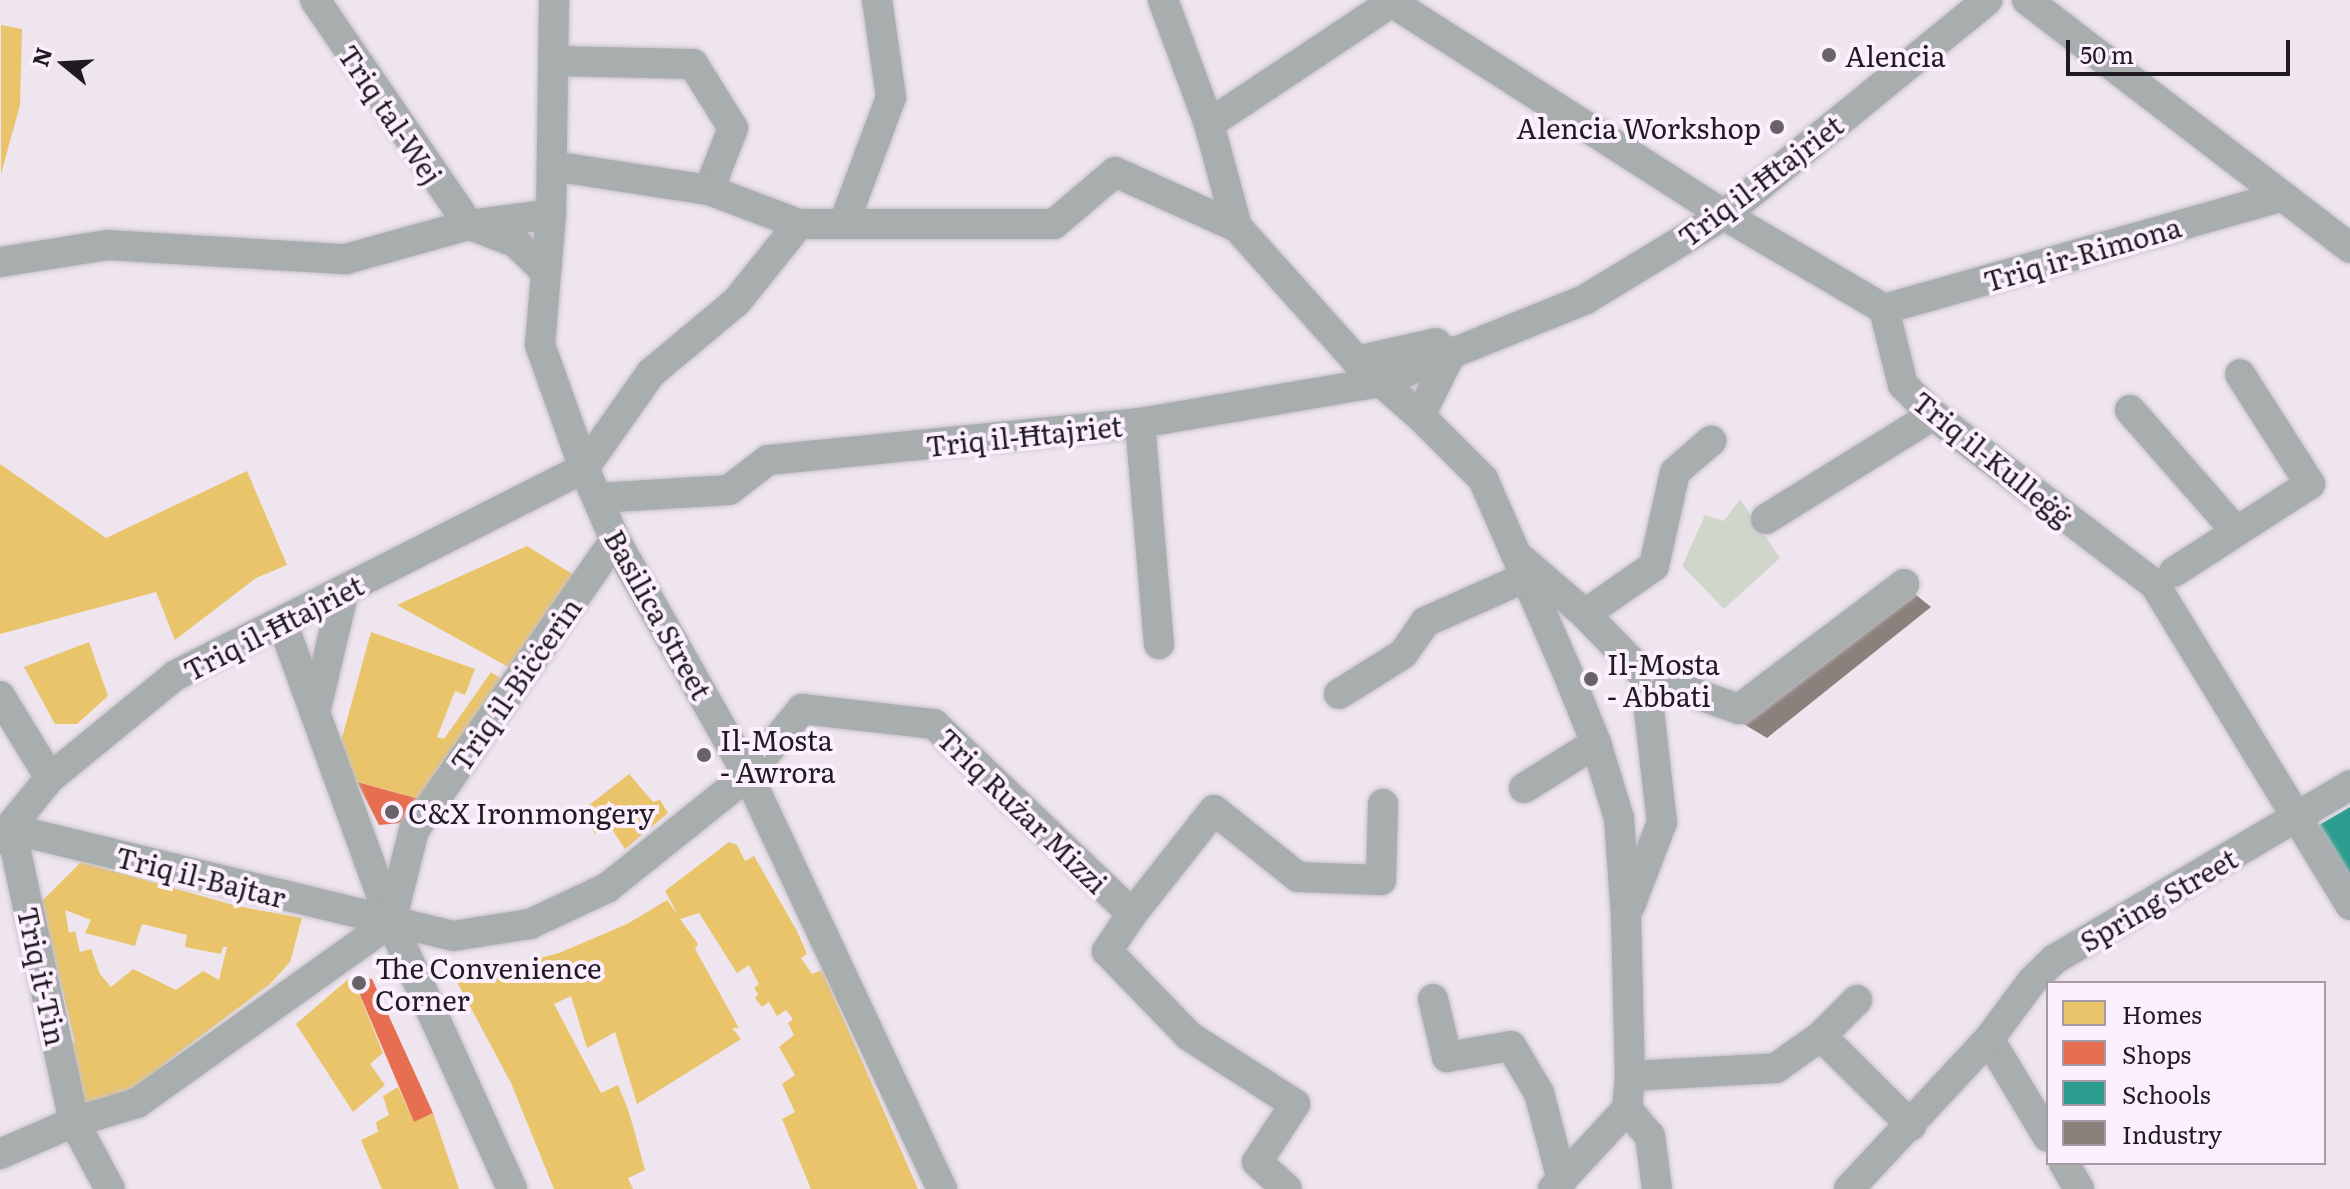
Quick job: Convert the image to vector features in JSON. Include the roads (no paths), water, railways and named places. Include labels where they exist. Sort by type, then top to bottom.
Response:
[{"type":"street","name":"Triq tal-Wej","points":[[315,0],[469,225]]},
{"type":"street","name":"Basilica Street","points":[[554,0],[551,214],[540,345],[584,468],[615,540],[748,775],[942,1189]]},
{"type":"street","points":[[844,223],[891,97],[877,0]]},
{"type":"street","points":[[1163,0],[1209,124],[1237,227]]},
{"type":"street","name":"Triq il-Ħtajriet","points":[[598,498],[729,490],[768,460],[1140,423],[1381,382],[1512,326],[1586,299],[1724,215],[1988,0]]},
{"type":"street","points":[[2027,0],[2350,248]]},
{"type":"street","points":[[1209,124],[1394,2],[1724,215],[1884,309]]},
{"type":"street","points":[[553,61],[693,64],[733,128],[709,190]]},
{"type":"street","points":[[552,166],[709,190],[799,224],[1054,224],[1115,172],[1237,227],[1357,361],[1420,416],[1483,479],[1596,743],[1619,818],[1626,916],[1630,1076],[1627,1109],[1557,1185]]},
{"type":"street","name":"Triq ir-Rimona","points":[[1884,309],[2280,197]]},
{"type":"street","points":[[0,283],[10,260],[107,245],[346,259],[469,225],[551,214]]},
{"type":"street","points":[[584,468],[651,373],[737,301],[799,224]]},
{"type":"street","points":[[469,225],[515,242],[544,270]]},
{"type":"street","name":"Triq il-Kulleġġ","points":[[1884,309],[1903,385],[1933,415],[2155,585],[2350,905]]},
{"type":"street","name":"Triq il-Ħtajriet","points":[[1357,361],[1512,326]]},
{"type":"street","points":[[1420,416],[1452,351]]},
{"type":"street","points":[[2174,572],[2310,484],[2240,374]]},
{"type":"street","points":[[2130,410],[2236,531]]},
{"type":"street","points":[[1766,519],[1933,415]]},
{"type":"street","points":[[1140,423],[1159,644]]},
{"type":"street","points":[[1585,614],[1654,566],[1675,472],[1711,441]]},
{"type":"street","name":"Triq il-Ħtajriet","points":[[5,834],[50,778],[176,675],[584,468]]},
{"type":"street","name":"Triq il-Biċċerin","points":[[391,922],[414,830],[615,540]]},
{"type":"street","points":[[1521,568],[1585,614],[1645,676],[1739,709],[1904,584]]},
{"type":"street","points":[[1339,694],[1403,654],[1425,622],[1521,568]]},
{"type":"street","points":[[315,713],[344,590]]},
{"type":"street","points":[[282,622],[391,922],[512,1189]]},
{"type":"street","points":[[1626,916],[1662,822],[1645,676]]},
{"type":"street","points":[[0,696],[50,778]]},
{"type":"street","name":"Triq Rużar Mizzi","points":[[748,775],[802,709],[934,724],[1132,914]]},
{"type":"street","points":[[1524,788],[1596,743]]},
{"type":"street","name":"Triq il-Bajtar","points":[[5,834],[453,936],[530,924],[607,888],[748,775]]},
{"type":"street","name":"Spring Street","points":[[1849,1189],[1989,1039],[2032,981],[2055,959],[2350,785]]},
{"type":"street","name":"Triq Rużar Mizzi","points":[[1287,1189],[1257,1162],[1295,1104],[1189,1036],[1107,951],[1132,914],[1214,810],[1298,877],[1381,880],[1383,804]]},
{"type":"street","name":"Triq it-Tin","points":[[5,834],[74,1122],[110,1189]]},
{"type":"street","points":[[0,1154],[74,1122],[137,1103],[391,922]]},
{"type":"street","points":[[1433,999],[1447,1057],[1511,1046],[1539,1093],[1557,1185]]},
{"type":"street","points":[[1630,1076],[1776,1068],[1821,1036],[1857,1000]]},
{"type":"street","points":[[1821,1036],[1911,1125]]},
{"type":"street","points":[[1989,1039],[2046,1134]]},
{"type":"street","points":[[1627,1109],[1650,1136],[1657,1189]]},
{"type":"street","points":[[2065,1165],[2079,1189]]},
{"type":"place","name":"Alencia","points":[[1829,55]]},
{"type":"place","name":"Alencia Workshop","points":[[1777,127]]},
{"type":"place","name":"Il-Mosta - Abbati","points":[[1591,679]]},
{"type":"place","name":"Il-Mosta - Awrora","points":[[704,755]]},
{"type":"place","name":"C&X Ironmongery","points":[[392,812]]},
{"type":"place","name":"The Convenience Corner","points":[[359,983]]}]
